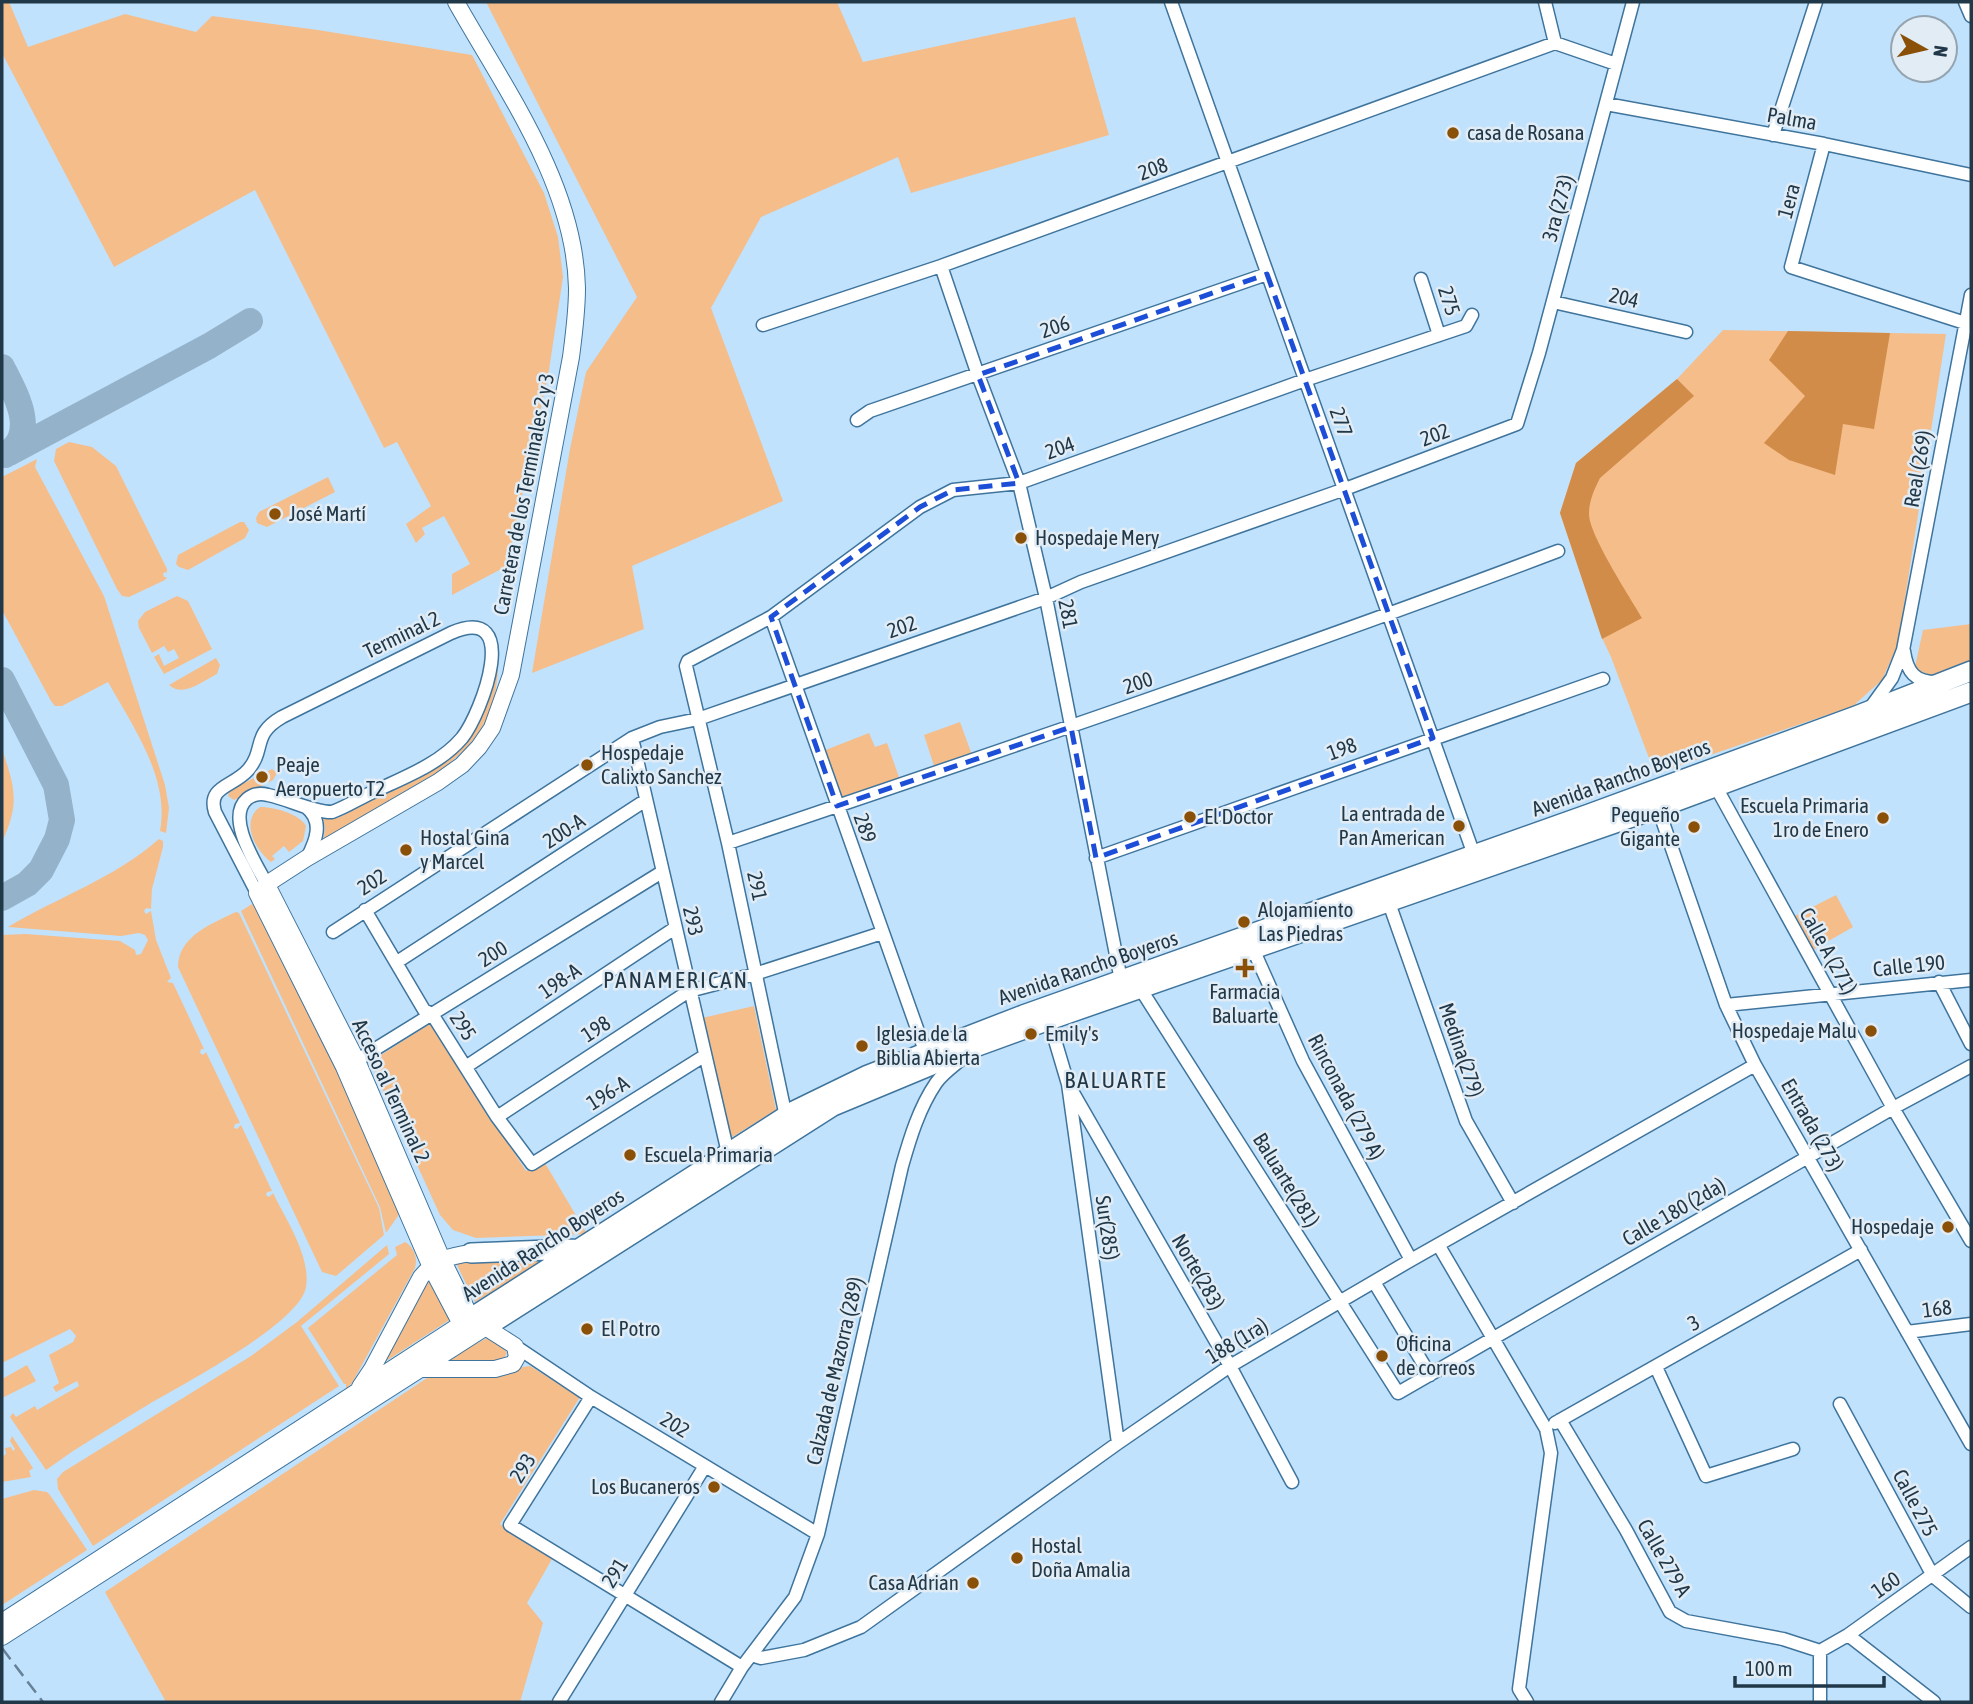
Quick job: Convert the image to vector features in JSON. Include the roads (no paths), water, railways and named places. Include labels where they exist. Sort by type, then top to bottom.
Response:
[{"type":"highway","name":"Avenida Rancho Boyeros","points":[[472,1323],[578,1249],[786,1117],[836,1090],[925,1051],[1474,855],[1947,681],[1970,676]]},
{"type":"highway","name":"Avenida Rancho Boyeros","points":[[472,1323],[833,1106],[975,1047],[1049,1020],[1716,787],[1970,676]]},
{"type":"highway","points":[[471,1252],[578,1249]]},
{"type":"main road","name":"Carretera de los Terminales 2 y 3","points":[[262,889],[307,858],[438,782],[462,765],[480,747],[492,728],[511,675],[571,357],[576,323],[577,286],[572,248],[556,188],[544,159],[456,2]]},
{"type":"main road","name":"Acceso al Terminal 2","points":[[262,889],[432,1236],[436,1262]]},
{"type":"main road","name":"Acceso al Terminal 2","points":[[350,1064],[436,1262],[472,1323]]},
{"type":"main road","points":[[432,1236],[454,1248],[471,1252]]},
{"type":"main road","points":[[351,1396],[372,1369],[421,1277],[436,1262],[471,1252]]},
{"type":"main road","points":[[419,1369],[495,1369],[508,1366],[515,1354],[472,1323]]},
{"type":"main road","name":"Avenida Rancho Boyeros","points":[[2,1637],[419,1369],[472,1323]]},
{"type":"main road","name":"Avenida Rancho Boyeros","points":[[2,1622],[351,1396],[472,1323]]},
{"type":"street","name":"277","points":[[1171,2],[1474,855]]},
{"type":"street","points":[[1545,2],[1555,43],[1616,64]]},
{"type":"street","name":"3ra (273)","points":[[1517,424],[1553,302],[1633,2]]},
{"type":"street","points":[[1773,135],[1816,2]]},
{"type":"street","points":[[1965,2],[1971,16]]},
{"type":"street","name":"208","points":[[763,325],[941,266],[1555,43]]},
{"type":"street","name":"Palma","points":[[1606,104],[1824,144],[1971,175]]},
{"type":"street","name":"1era","points":[[1824,144],[1791,267],[1965,323]]},
{"type":"street","name":"281","points":[[941,266],[1019,483],[1046,598],[1121,980]]},
{"type":"street","name":"206","points":[[857,420],[870,411],[1267,274]]},
{"type":"street","name":"275","points":[[1421,279],[1439,335]]},
{"type":"street","name":"Real (269)","points":[[1856,716],[1875,703],[1885,690],[1903,650],[1971,295]]},
{"type":"street","name":"204","points":[[1553,302],[1686,332]]},
{"type":"street","name":"204","points":[[687,663],[771,617],[920,507],[953,490],[1019,483],[1305,380],[1466,326],[1472,315]]},
{"type":"street","name":"202","points":[[333,932],[632,738],[660,727],[698,719],[1046,598],[1081,582],[1345,489],[1517,424]]},
{"type":"street","name":"200","points":[[728,843],[1071,727],[1389,615],[1558,551]]},
{"type":"street","name":"289","points":[[771,617],[925,1051]]},
{"type":"street","name":"Terminal 2","points":[[473,627],[486,633],[493,654],[488,680],[474,720],[453,747],[414,772],[337,810],[329,812],[263,794],[251,797],[242,807],[239,815],[240,829],[262,889],[215,812],[212,802],[214,794],[251,766],[265,729],[282,717],[451,633],[473,627]]},
{"type":"street","points":[[1903,650],[1907,669],[1913,676],[1928,682],[1947,681]]},
{"type":"street","name":"291","points":[[687,663],[786,1117]]},
{"type":"street","name":"198","points":[[1096,858],[1602,679]]},
{"type":"street","name":"293","points":[[632,738],[727,1153]]},
{"type":"street","name":"Calle A (271)","points":[[1716,787],[1893,1108],[1971,1241]]},
{"type":"street","name":"200-A","points":[[397,962],[646,800]]},
{"type":"street","points":[[303,805],[312,812],[317,825],[315,840],[307,858]]},
{"type":"street","name":"Entrada (273)","points":[[1658,808],[1726,1004],[1755,1065],[1971,1444]]},
{"type":"street","name":"200","points":[[350,1064],[662,872]]},
{"type":"street","name":"Medina(279)","points":[[1389,902],[1466,1121],[1513,1203]]},
{"type":"street","name":"295","points":[[365,910],[424,1010],[432,1014],[497,1117],[532,1164]]},
{"type":"street","name":"198-A","points":[[467,1066],[675,928]]},
{"type":"street","name":"198","points":[[497,1117],[689,991],[755,974],[882,933]]},
{"type":"street","name":"Rinconada (279 A)","points":[[1253,949],[1303,1061],[1411,1260]]},
{"type":"street","name":"Calle 190","points":[[1726,1004],[1971,980]]},
{"type":"street","points":[[1939,982],[1971,1044]]},
{"type":"street","name":"Baluarte(281)","points":[[1140,988],[1398,1394]]},
{"type":"street","name":"Sur(285)","points":[[1049,1020],[1068,1084],[1118,1443]]},
{"type":"street","name":"Calzada de Mazorra (289)","points":[[721,1702],[742,1667],[794,1597],[818,1534],[865,1323],[913,1130],[937,1081],[975,1047]]},
{"type":"street","name":"196-A","points":[[532,1164],[704,1056]]},
{"type":"street","name":"188 (1ra)","points":[[751,1655],[761,1658],[804,1650],[862,1627],[1230,1366],[1755,1065]]},
{"type":"street","name":"Calle 180 (2da)","points":[[1398,1394],[1893,1108],[1971,1066]]},
{"type":"street","name":"Norte(283)","points":[[1068,1084],[1230,1366],[1292,1482]]},
{"type":"street","points":[[1439,1246],[1546,1429],[1551,1452],[1519,1689],[1527,1702]]},
{"type":"street","name":"3","points":[[1546,1429],[1861,1250]]},
{"type":"street","points":[[1374,1282],[1430,1376]]},
{"type":"street","name":"168","points":[[1907,1332],[1971,1324]]},
{"type":"street","name":"202","points":[[515,1354],[538,1362],[818,1534]]},
{"type":"street","points":[[1656,1367],[1706,1476],[1793,1449]]},
{"type":"street","name":"293","points":[[591,1397],[510,1525],[625,1594]]},
{"type":"street","name":"Calle 275","points":[[1840,1404],[1933,1576],[1971,1606]]},
{"type":"street","name":"Calle 279 A","points":[[1560,1420],[1626,1530],[1670,1612],[1686,1621],[1783,1639],[1820,1651]]},
{"type":"street","name":"291","points":[[559,1702],[705,1466]]},
{"type":"street","name":"160","points":[[1820,1651],[1848,1635],[1971,1547]]},
{"type":"street","points":[[625,1594],[742,1667]]},
{"type":"street","points":[[1848,1635],[1934,1702]]},
{"type":"street","points":[[1820,1651],[1820,1702]]},
{"type":"railway","points":[[2,1648],[43,1702]]},
{"type":"place","name":"casa de Rosana","points":[[1453,133]]},
{"type":"place","name":"José Martí","points":[[275,514]]},
{"type":"place","name":"Hospedaje Mery","points":[[1021,538]]},
{"type":"place","name":"Hospedaje Calixto Sanchez","points":[[587,765]]},
{"type":"place","name":"Peaje Aeropuerto T2","points":[[262,777]]},
{"type":"place","name":"El Doctor","points":[[1190,817]]},
{"type":"place","name":"Escuela Primaria 1ro de Enero","points":[[1883,818]]},
{"type":"place","name":"La entrada de Pan American","points":[[1459,826]]},
{"type":"place","name":"Pequeño Gigante","points":[[1694,827]]},
{"type":"place","name":"Hostal Gina y Marcel","points":[[406,850]]},
{"type":"place","name":"Alojamiento Las Piedras","points":[[1244,922]]},
{"type":"place","name":"Farmacia Baluarte","points":[[1245,968]]},
{"type":"place","name":"Hospedaje Malu","points":[[1871,1031]]},
{"type":"place","name":"Emily's","points":[[1031,1034]]},
{"type":"place","name":"Iglesia de la Biblia Abierta","points":[[862,1046]]},
{"type":"place","name":"Escuela Primaria","points":[[630,1155]]},
{"type":"place","name":"Hospedaje","points":[[1948,1227]]},
{"type":"place","name":"El Potro","points":[[587,1329]]},
{"type":"place","name":"Oficina de correos","points":[[1382,1356]]},
{"type":"place","name":"Los Bucaneros","points":[[714,1487]]},
{"type":"place","name":"Hostal Doña Amalia","points":[[1017,1558]]},
{"type":"place","name":"Casa Adrian","points":[[973,1583]]},
{"type":"district","name":"PANAMERICAN","points":[[676,980]]},
{"type":"district","name":"BALUARTE","points":[[1116,1080]]}]
